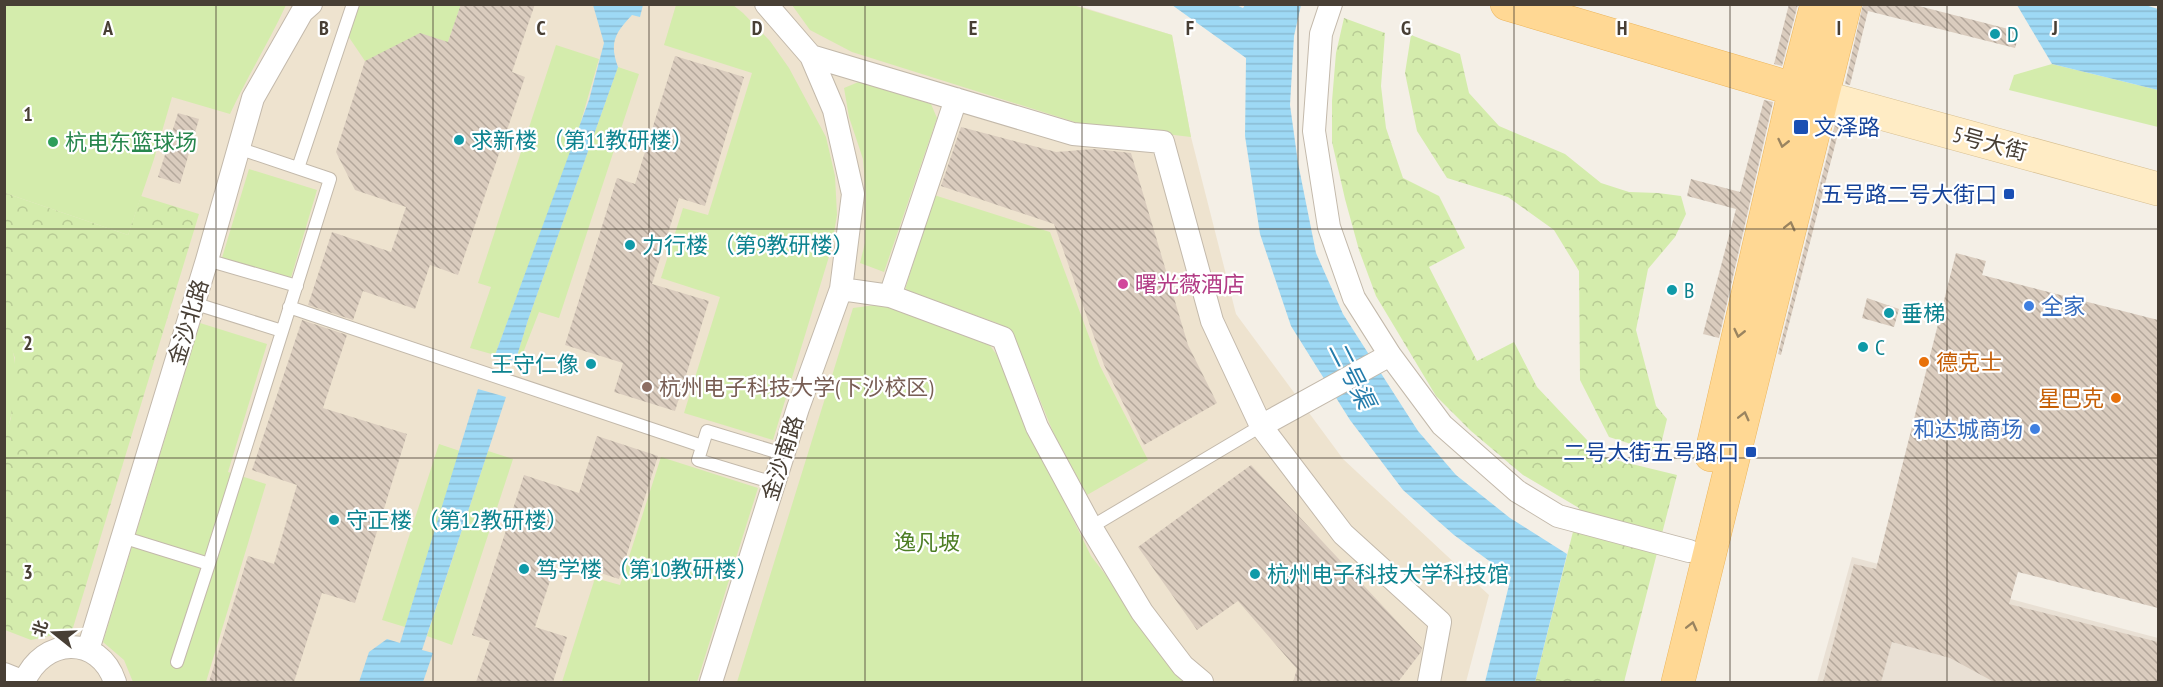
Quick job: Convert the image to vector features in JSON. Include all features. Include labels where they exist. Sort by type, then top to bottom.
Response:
[{"type":"main road","points":[[1507,4],[1808,93]]},
{"type":"main road","points":[[1678,682],[1808,93],[1817,4]]},
{"type":"main road","points":[[1656,682],[1808,93],[1845,4]]},
{"type":"main road","name":"5号大街","points":[[1808,93],[2158,189]]},
{"type":"street","name":"金沙北路","points":[[88,650],[207,260],[253,98],[302,12],[311,4]]},
{"type":"street","name":"金沙南路","points":[[711,682],[783,454],[841,289],[853,194],[834,110],[811,56],[766,4]]},
{"type":"street","points":[[1331,4],[1321,34],[1314,131],[1329,227],[1354,298],[1386,357],[1442,425],[1517,492],[1558,516],[1689,551]]},
{"type":"street","points":[[811,56],[1073,134],[1163,142],[1212,321],[1261,426],[1343,534],[1440,622],[1429,682]]},
{"type":"street","points":[[890,296],[956,99]]},
{"type":"street","points":[[841,289],[890,296],[1004,338],[1037,427],[1091,527],[1142,612],[1183,666],[1202,682]]},
{"type":"street","points":[[1261,426],[1386,357]]},
{"type":"street","points":[[4,674],[24,682],[30,669],[41,657],[55,649],[72,647],[88,650],[102,659],[116,682]]},
{"type":"lane","points":[[298,168],[353,4]]},
{"type":"lane","points":[[177,662],[330,179],[238,148]]},
{"type":"lane","points":[[207,260],[297,286]]},
{"type":"lane","points":[[193,303],[282,331]]},
{"type":"lane","points":[[289,307],[702,447]]},
{"type":"lane","points":[[1091,527],[1261,426]]},
{"type":"lane","points":[[774,483],[698,460],[702,447],[707,431],[783,454]]},
{"type":"lane","points":[[122,537],[209,564]]},
{"type":"shaded area","name":"杭州电子科技大学(下沙校区)","points":[[1073,4],[1172,35],[1191,137],[1236,314],[1343,459],[1489,595],[1466,682],[5,682],[4,5]]},
{"type":"shaded area","points":[[1852,557],[2158,638],[2158,682],[1817,682]]},
{"type":"green space","points":[[4,5],[286,5],[230,114],[172,97],[128,235],[5,193]]},
{"type":"green space","points":[[353,5],[461,5],[448,42],[365,61],[344,30]]},
{"type":"green space","points":[[676,5],[733,5],[770,41],[789,68],[826,137],[835,176],[837,215],[831,250],[773,440],[684,413],[720,297],[661,278],[683,208],[708,215],[752,73],[664,45]]},
{"type":"green space","points":[[792,5],[1073,5],[1172,35],[1191,137],[1081,124],[852,52],[810,30]]},
{"type":"green space","points":[[1344,18],[1385,33],[1381,86],[1386,128],[1403,178],[1439,196],[1465,248],[1429,267],[1477,361],[1514,342],[1537,387],[1603,457],[1677,475],[1624,682],[1535,682],[1579,508],[1523,475],[1471,431],[1436,396],[1376,296],[1359,250],[1332,142],[1332,101],[1336,53]]},
{"type":"green space","points":[[1411,35],[1460,54],[1469,93],[1499,126],[1565,154],[1601,183],[1629,192],[1681,196],[1686,214],[1675,237],[1648,269],[1636,330],[1656,406],[1667,419],[1659,453],[1609,437],[1580,380],[1579,271],[1554,230],[1508,197],[1447,178],[1417,131],[1405,73]]},
{"type":"green space","points":[[556,45],[599,59],[577,135],[495,355],[470,348],[491,287],[478,283]]},
{"type":"green space","points":[[2052,64],[2158,90],[2158,127],[2009,90],[2014,75]]},
{"type":"green space","points":[[618,67],[639,74],[559,318],[539,312],[521,358],[517,356],[528,320]]},
{"type":"green space","points":[[861,81],[931,104],[937,118],[884,272],[860,263],[865,243],[866,194],[863,159],[849,117],[844,88]]},
{"type":"green space","points":[[249,169],[317,190],[290,281],[221,261]]},
{"type":"green space","points":[[5,193],[128,235],[141,196],[199,214],[72,631],[31,640],[5,630],[4,439],[11,418],[15,358],[5,331]]},
{"type":"green space","points":[[934,195],[1050,232],[1100,366],[1148,460],[1087,495],[1053,432],[1013,334],[997,323],[905,290]]},
{"type":"green space","name":"逸凡坡","points":[[883,304],[985,339],[1009,371],[1026,423],[1091,556],[1189,682],[737,682],[853,308]]},
{"type":"green space","points":[[200,323],[267,344],[228,472],[266,484],[206,682],[133,682],[124,660],[103,642]]},
{"type":"green space","points":[[5,331],[14,357],[16,385],[5,439]]},
{"type":"green space","points":[[439,444],[460,451],[405,627],[382,620]]},
{"type":"green space","points":[[488,451],[513,459],[452,645],[427,636]]},
{"type":"green space","points":[[661,457],[758,488],[697,682],[562,682],[595,578],[620,585]]},
{"type":"water","name":"二号渠","points":[[1234,4],[1243,8],[1245,5],[1301,5],[1294,36],[1290,105],[1298,163],[1316,253],[1343,314],[1418,431],[1456,475],[1510,518],[1567,554],[1535,682],[1485,682],[1511,577],[1454,535],[1403,490],[1350,420],[1291,326],[1260,234],[1245,136],[1246,58],[1172,5]]},
{"type":"water","points":[[2142,4],[2158,9],[2158,90],[2052,64],[2017,5]]},
{"type":"water","points":[[593,5],[643,5],[640,17],[632,15],[621,27],[615,39],[614,51],[618,67],[528,320],[517,356],[521,358],[519,363],[495,355],[589,100],[604,43]]},
{"type":"water","points":[[478,389],[506,397],[422,650],[433,653],[423,682],[359,682],[369,652],[387,639],[400,643]]},
{"type":"building","points":[[461,4],[535,4],[512,72],[525,77],[458,275],[430,265],[415,309],[363,291],[353,320],[308,305],[332,232],[391,252],[406,207],[355,190],[336,152],[365,61],[420,33],[448,42]]},
{"type":"building","points":[[1789,4],[1798,4],[1782,66],[1774,64]]},
{"type":"building","points":[[1863,4],[1911,4],[2020,32],[2015,48],[1868,11],[1850,85],[1845,84]]},
{"type":"building","name":"力行楼 （第9教研楼）","points":[[675,56],[744,77],[705,206],[679,198],[652,284],[709,301],[675,411],[614,392],[623,363],[565,345],[617,178],[635,184]]},
{"type":"building","points":[[1764,100],[1773,102],[1719,338],[1703,334],[1736,209],[1687,196],[1691,179],[1740,192]]},
{"type":"building","points":[[178,113],[199,119],[180,184],[158,177]]},
{"type":"building","points":[[1836,120],[1841,122],[1781,355],[1778,354]]},
{"type":"building","name":"曙光薇酒店","points":[[961,127],[1056,152],[1094,149],[1131,153],[1188,345],[1217,403],[1144,445],[1104,365],[1054,224],[941,186]]},
{"type":"building","name":"和达城商场","points":[[1956,253],[1986,261],[1982,275],[2158,320],[2158,608],[2018,572],[2009,604],[2158,642],[2158,682],[1994,682],[1950,658],[1892,642],[1881,682],[1823,682],[1854,564],[1876,569]]},
{"type":"building","points":[[1867,298],[1899,309],[1894,327],[1862,318]]},
{"type":"building","name":"守正楼 （第12教研楼）","points":[[302,320],[347,335],[323,408],[407,434],[355,603],[322,593],[294,682],[209,682],[248,556],[274,564],[297,485],[252,470]]},
{"type":"building","name":"笃学楼 （第10教研楼）","points":[[597,436],[658,456],[619,579],[557,559],[535,627],[567,637],[553,682],[476,682],[490,641],[472,635],[524,475],[579,493]]},
{"type":"building","name":"杭州电子科技大学科技馆","points":[[1251,465],[1422,648],[1398,682],[1293,682],[1297,669],[1238,601],[1197,630],[1138,547]]},
{"type":"place","name":"D","points":[[1995,34]]},
{"type":"place","name":"文泽路","points":[[1801,127]]},
{"type":"place","name":"求新楼 （第11教研楼）","points":[[459,140]]},
{"type":"place","name":"杭电东篮球场","points":[[53,142]]},
{"type":"place","name":"五号路二号大街口","points":[[2009,194]]},
{"type":"place","name":"力行楼 （第9教研楼）","points":[[630,245]]},
{"type":"place","name":"曙光薇酒店","points":[[1123,284]]},
{"type":"place","name":"B","points":[[1672,290]]},
{"type":"place","name":"全家","points":[[2029,306]]},
{"type":"place","name":"垂梯","points":[[1889,313]]},
{"type":"place","name":"C","points":[[1863,347]]},
{"type":"place","name":"德克士","points":[[1924,362]]},
{"type":"place","name":"王守仁像","points":[[591,364]]},
{"type":"place","name":"杭州电子科技大学(下沙校区)","points":[[647,387]]},
{"type":"place","name":"星巴克","points":[[2116,398]]},
{"type":"place","name":"和达城商场","points":[[2035,429]]},
{"type":"place","name":"二号大街五号路口","points":[[1751,452]]},
{"type":"place","name":"守正楼 （第12教研楼）","points":[[334,520]]},
{"type":"place","name":"笃学楼 （第10教研楼）","points":[[524,569]]},
{"type":"place","name":"杭州电子科技大学科技馆","points":[[1255,574]]}]
